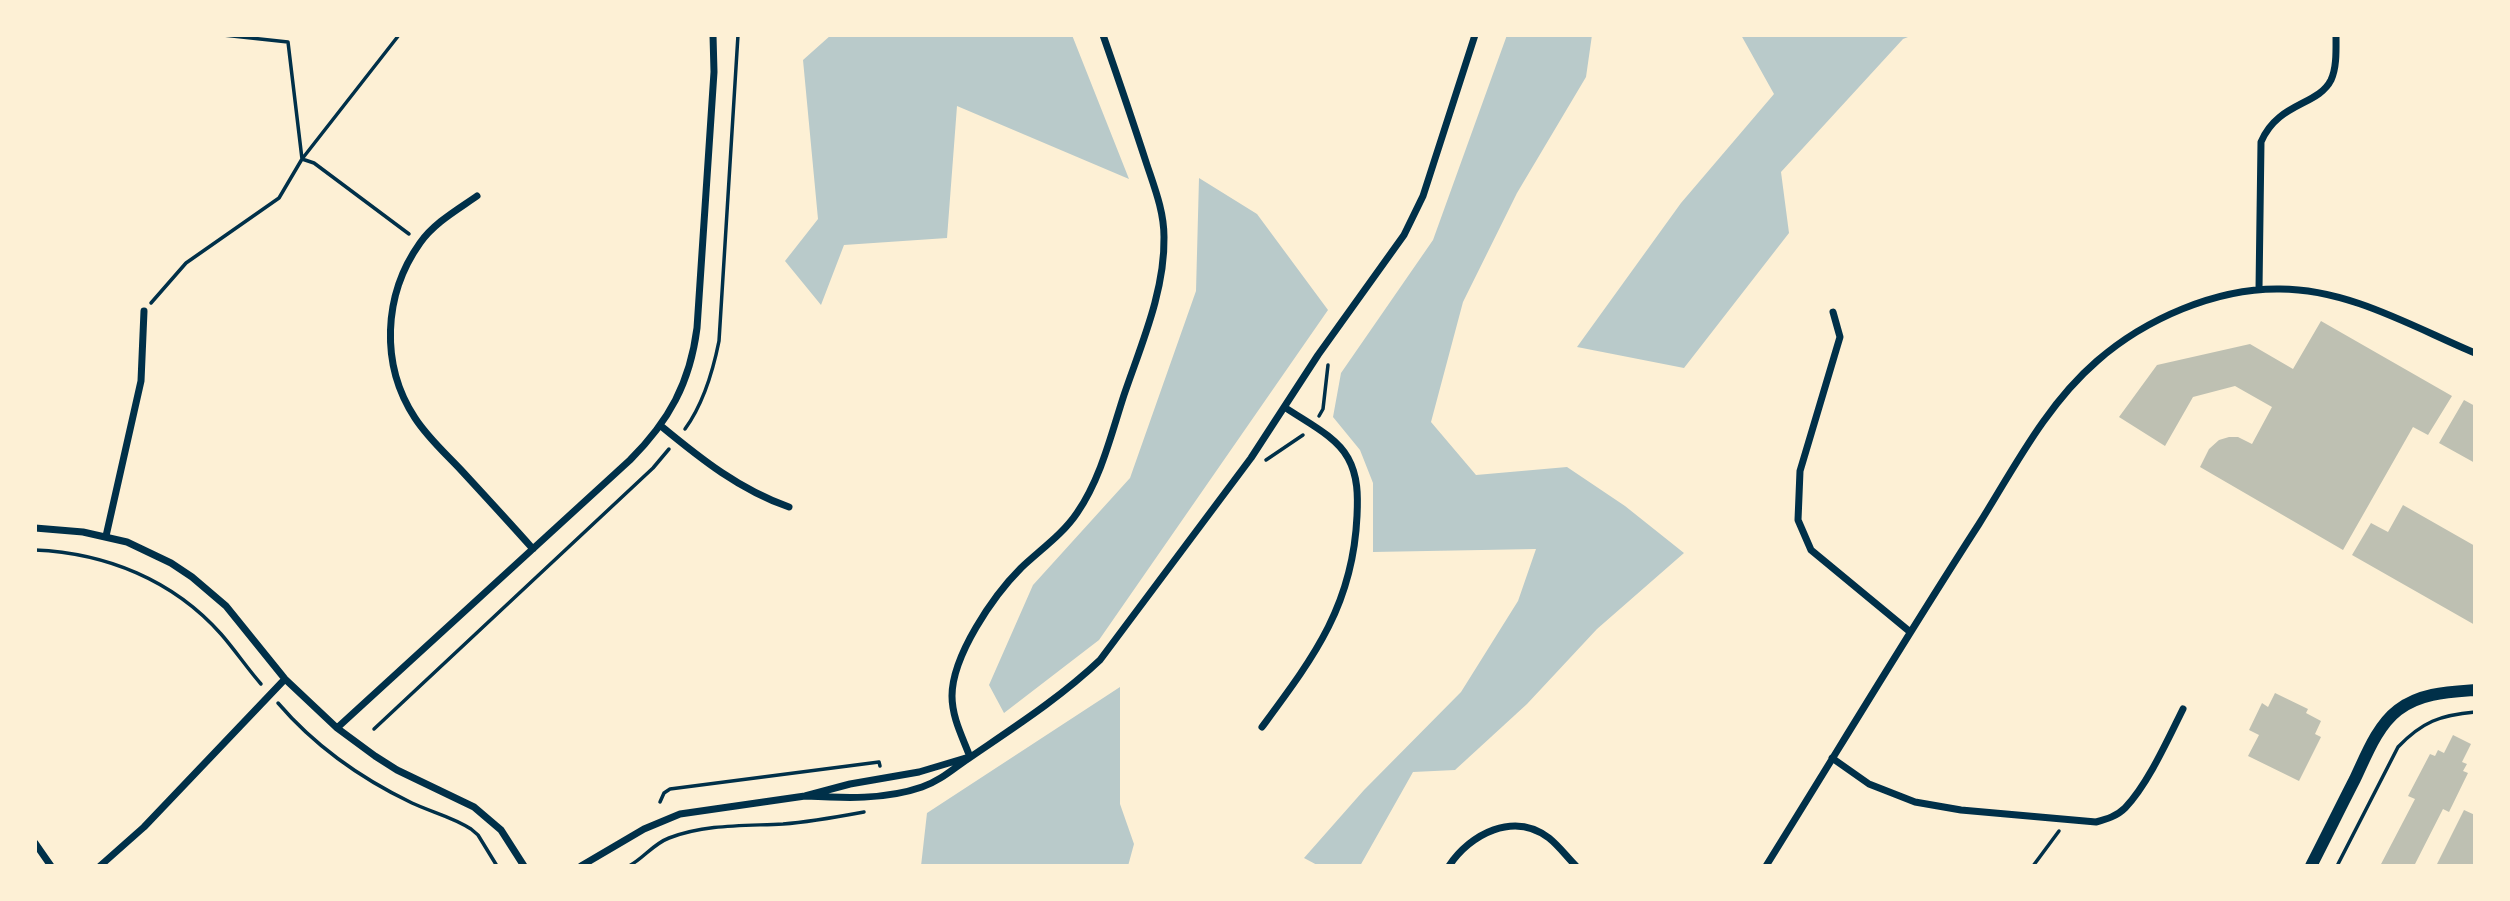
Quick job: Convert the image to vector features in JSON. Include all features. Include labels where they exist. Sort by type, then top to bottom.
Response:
[{"type":"street","points":[[337,728],[629,460],[661,426],[684,383],[698,328],[714,72],[713,35]]},
{"type":"street","points":[[970,757],[958,727],[952,697],[961,662],[995,596],[1064,529],[1088,496],[1138,355],[1163,263],[1163,217],[1137,130],[1103,35]]},
{"type":"street","points":[[805,796],[852,798],[922,787],[954,771],[970,757],[1018,726],[1100,660],[1251,458],[1318,355],[1388,259],[1415,214],[1475,35]]},
{"type":"street","points":[[2259,289],[2261,142],[2276,119],[2322,90],[2331,80],[2336,35]]},
{"type":"street","points":[[477,196],[446,218],[420,242],[399,282],[390,321],[390,344],[398,384],[415,418],[533,549]]},
{"type":"street","points":[[1766,866],[1909,631],[2044,421],[2079,378],[2117,345],[2156,322],[2206,301],[2259,289],[2301,290],[2353,301],[2475,353]]},
{"type":"street","points":[[106,536],[141,381],[145,311]]},
{"type":"street","points":[[1833,312],[1840,337],[1800,471],[1798,520],[1811,550],[1909,631]]},
{"type":"street","points":[[1262,727],[1313,656],[1327,631],[1355,550],[1357,486],[1347,456],[1286,408]]},
{"type":"street","points":[[661,426],[748,491],[789,507]]},
{"type":"street","points":[[35,528],[64,529],[127,542],[160,558],[210,592],[242,624],[285,679],[337,728],[397,770],[474,807],[500,830],[524,866]]},
{"type":"street","points":[[100,866],[144,827],[285,679]]},
{"type":"street","points":[[2311,866],[2374,741],[2396,711],[2416,699],[2437,693],[2475,690]]},
{"type":"street","points":[[1832,758],[1869,784],[1914,802],[1962,810],[2096,822],[2108,819],[2124,809],[2160,753],[2183,709]]},
{"type":"street","points":[[581,866],[644,829],[680,814],[805,796],[850,784],[919,772],[970,757]]},
{"type":"street","points":[[1450,866],[1467,844],[1491,831],[1511,825],[1547,836],[1576,866]]},
{"type":"street","points":[[35,843],[51,866]]},
{"type":"path","points":[[223,35],[288,42],[302,159]]},
{"type":"path","points":[[145,311],[186,263],[279,198],[302,159],[399,35]]},
{"type":"path","points":[[374,729],[653,468],[677,439],[701,400],[719,341],[738,35]]},
{"type":"path","points":[[302,159],[314,163],[420,242]]},
{"type":"path","points":[[1263,462],[1304,435],[1312,426],[1323,409],[1329,361]]},
{"type":"path","points":[[2337,866],[2398,747],[2413,731],[2433,720],[2450,714],[2475,712]]},
{"type":"path","points":[[660,802],[664,793],[670,789],[879,762],[881,779]]},
{"type":"path","points":[[629,866],[655,845],[671,837],[742,824],[783,824],[885,809],[883,795]]},
{"type":"path","points":[[2033,866],[2068,819]]},
{"type":"shaded area","points":[[831,35],[1072,35],[1129,179],[957,106],[947,238],[844,245],[821,305],[785,261],[818,219],[803,60]]},
{"type":"shaded area","points":[[1507,35],[1592,35],[1586,77],[1517,193],[1463,302],[1431,422],[1476,475],[1567,467],[1625,506],[1684,553],[1597,629],[1527,704],[1455,770],[1413,772],[1360,866],[1319,866],[1304,858],[1364,790],[1461,692],[1518,601],[1536,549],[1373,552],[1373,483],[1360,450],[1333,417],[1341,373],[1433,240]]},
{"type":"shaded area","points":[[1741,35],[1913,35],[1903,39],[1781,172],[1789,233],[1684,368],[1577,347],[1681,203],[1774,94]]},
{"type":"shaded area","points":[[1199,178],[1257,214],[1328,310],[1099,640],[1004,713],[989,685],[1033,585],[1130,478],[1196,291]]},
{"type":"shaded area","points":[[1120,687],[1120,804],[1134,844],[1128,866],[921,866],[927,813]]},
{"type":"building","points":[[2321,321],[2452,396],[2428,435],[2413,427],[2343,550],[2200,467],[2209,449],[2219,440],[2238,437],[2252,444],[2272,407],[2235,386],[2193,397],[2165,446],[2119,417],[2157,365],[2250,344],[2293,369]]},
{"type":"building","points":[[2464,400],[2475,406],[2475,463],[2439,443]]},
{"type":"building","points":[[2403,505],[2475,546],[2475,625],[2352,555],[2371,523],[2388,532]]},
{"type":"building","points":[[2275,693],[2308,709],[2306,713],[2321,721],[2315,734],[2321,737],[2299,781],[2248,756],[2259,735],[2249,730],[2262,703],[2268,707]]},
{"type":"building","points":[[2453,735],[2471,744],[2462,762],[2467,764],[2463,771],[2468,773],[2449,812],[2443,809],[2414,866],[2380,866],[2415,799],[2408,796],[2430,754],[2435,756],[2438,750],[2444,753]]},
{"type":"building","points":[[2464,810],[2475,815],[2475,866],[2436,866]]}]
